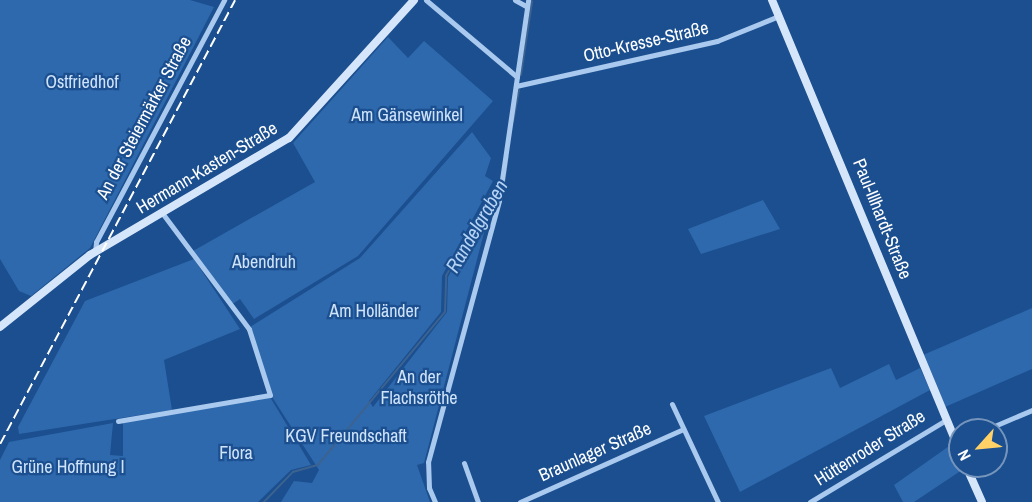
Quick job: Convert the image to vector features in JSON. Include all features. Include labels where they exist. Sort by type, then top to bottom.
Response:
[{"type":"street","name":"Hermann-Kasten-Straße","points":[[0,327],[95,252],[289,138],[414,0]]},
{"type":"street","points":[[426,0],[517,77]]},
{"type":"street","points":[[435,502],[428,478],[430,453],[500,193],[527,3],[515,0]]},
{"type":"street","name":"Paul-Illhardt-Straße","points":[[772,0],[948,424]]},
{"type":"street","name":"An der Steiermärker Straße","points":[[95,252],[96,242],[224,1]]},
{"type":"street","name":"Otto-Kresse-Straße","points":[[516,86],[717,41],[779,16]]},
{"type":"street","points":[[118,421],[270,395],[249,328],[163,214]]},
{"type":"street","points":[[672,404],[717,502]]},
{"type":"street","points":[[1008,420],[1032,410]]},
{"type":"street","name":"Hüttenroder Straße","points":[[810,502],[946,420]]},
{"type":"street","name":"Braunlager Straße","points":[[520,502],[683,429]]},
{"type":"street","points":[[464,463],[478,502]]},
{"type":"street","points":[[971,478],[982,502]]},
{"type":"green space","name":"Ostfriedhof","points":[[0,0],[190,0],[214,7],[90,248],[31,296],[19,291],[0,259]]},
{"type":"green space","points":[[388,37],[408,58],[424,41],[493,101],[358,256],[254,319],[240,299],[231,305],[193,251],[315,182],[293,143]]},
{"type":"green space","points":[[472,132],[491,158],[485,176],[493,181],[442,276],[441,312],[369,401],[373,407],[447,312],[448,277],[475,227],[485,229],[424,463],[417,465],[430,502],[281,502],[294,481],[312,483],[319,470],[272,397],[250,327],[360,258]]},
{"type":"green space","points":[[763,200],[780,229],[701,254],[688,229]]},
{"type":"green space","points":[[194,259],[240,329],[164,360],[172,410],[19,434],[18,427],[85,301]]},
{"type":"green space","points":[[1032,308],[1032,369],[945,407],[923,355]]},
{"type":"green space","points":[[889,364],[896,380],[920,368],[930,390],[740,492],[704,416],[831,368],[840,388]]},
{"type":"green space","name":"Flora","points":[[270,397],[311,465],[291,470],[258,502],[0,502],[0,460],[9,442],[113,423],[110,455],[123,456],[123,422]]},
{"type":"green space","points":[[948,447],[948,478],[950,478],[914,502],[903,502],[894,485]]},
{"type":"waterway","name":"Randelgraben","points":[[521,75],[532,2]]},
{"type":"waterway","name":"Randelgraben","points":[[513,122],[519,91]]},
{"type":"waterway","name":"Randelgraben","points":[[504,184],[508,157]]},
{"type":"waterway","name":"Randelgraben","points":[[264,502],[293,472],[318,465],[445,312],[446,276],[491,193],[499,186]]},
{"type":"railway","points":[[0,444],[235,0]]},
{"type":"park label","name":"Am Gänsewinkel","points":[[407,115]]},
{"type":"park label","name":"Abendruh","points":[[264,262]]},
{"type":"park label","name":"Am Holländer","points":[[374,311]]},
{"type":"park label","name":"An der Flachsröthe","points":[[419,388]]},
{"type":"park label","name":"KGV Freundschaft","points":[[346,436]]},
{"type":"park label","name":"Grüne Hoffnung I","points":[[68,467]]}]
